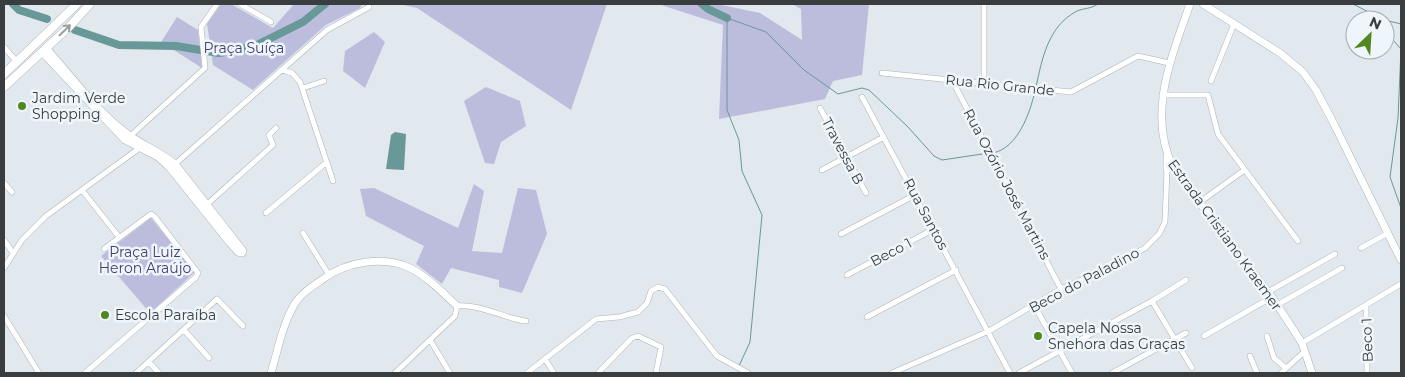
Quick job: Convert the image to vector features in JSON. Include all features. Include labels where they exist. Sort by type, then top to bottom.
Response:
[{"type":"main road","points":[[4,74],[77,4]]},
{"type":"main road","points":[[4,87],[90,4]]},
{"type":"main road","points":[[30,49],[39,47],[44,50]]},
{"type":"street","points":[[128,138],[206,68],[201,27],[217,4]]},
{"type":"street","points":[[240,4],[271,22]]},
{"type":"street","points":[[984,4],[984,83]]},
{"type":"street","name":"Estrada Cristiano Kraemer","points":[[1190,4],[1169,63],[1162,95],[1162,120],[1171,169],[1200,202],[1270,294],[1302,343],[1312,373]]},
{"type":"street","points":[[1203,4],[1280,53],[1303,72],[1316,90],[1388,234],[1398,247],[1401,260]]},
{"type":"street","points":[[173,166],[327,30],[369,7]]},
{"type":"street","points":[[1212,81],[1234,24]]},
{"type":"street","points":[[4,47],[17,62]]},
{"type":"street","points":[[44,50],[128,138],[173,166],[223,230]]},
{"type":"street","name":"Rua Rio Grande","points":[[882,73],[1071,92],[1138,56],[1169,63]]},
{"type":"street","points":[[282,70],[292,73],[303,88],[333,181]]},
{"type":"street","name":"Rua Ozório José Martins","points":[[952,80],[1061,289]]},
{"type":"street","points":[[303,88],[324,81]]},
{"type":"street","points":[[1162,95],[1208,95],[1218,134],[1298,241]]},
{"type":"street","name":"Rua Santos","points":[[862,97],[989,332]]},
{"type":"street","name":"Travessa B","points":[[820,108],[866,194]]},
{"type":"street","points":[[205,206],[273,145],[269,135],[276,128]]},
{"type":"street","points":[[822,170],[884,136]]},
{"type":"street","points":[[4,268],[22,240],[46,216],[143,146]]},
{"type":"street","points":[[266,213],[327,162]]},
{"type":"street","name":"Beco do Paladino","points":[[892,373],[989,332],[1061,289],[1114,265],[1145,248],[1159,234],[1165,222],[1171,169]]},
{"type":"street","points":[[1200,202],[1244,171]]},
{"type":"street","points":[[4,182],[12,192]]},
{"type":"street","points":[[82,190],[119,237]]},
{"type":"street","points":[[842,234],[915,195]]},
{"type":"street","points":[[86,373],[196,277],[198,273],[153,215],[149,215],[104,249]]},
{"type":"street","name":"Beco 1","points":[[848,275],[934,230]]},
{"type":"street","points":[[303,233],[329,275]]},
{"type":"street","points":[[1361,248],[1388,234]]},
{"type":"street","points":[[4,240],[13,253]]},
{"type":"street","points":[[1204,336],[1335,254]]},
{"type":"street","points":[[271,373],[280,337],[294,304],[329,275],[367,261],[408,267],[420,274],[458,306],[476,307],[502,317],[526,321]]},
{"type":"street","points":[[1277,305],[1342,268]]},
{"type":"street","points":[[867,317],[956,270]]},
{"type":"street","points":[[1019,373],[1152,301],[1186,280]]},
{"type":"street","points":[[1302,343],[1366,307],[1401,284]]},
{"type":"street","points":[[527,373],[592,321],[600,318],[628,316],[638,312],[647,303],[651,291],[658,286],[663,288],[717,356],[748,373]]},
{"type":"street","points":[[136,373],[218,299],[243,326]]},
{"type":"street","points":[[1152,301],[1192,368]]},
{"type":"street","points":[[1034,305],[1072,373]]},
{"type":"street","points":[[395,373],[455,316],[458,306]]},
{"type":"street","name":"Beco 1","points":[[1366,307],[1368,373]]},
{"type":"street","points":[[4,316],[39,373]]},
{"type":"street","points":[[184,330],[209,358]]},
{"type":"street","points":[[989,332],[1010,373]]},
{"type":"street","points":[[1112,373],[1186,333]]},
{"type":"street","points":[[598,373],[636,336],[660,345],[656,373]]},
{"type":"street","points":[[1267,336],[1274,358],[1286,368]]},
{"type":"street","points":[[430,340],[450,373]]},
{"type":"street","points":[[1282,373],[1305,351]]},
{"type":"street","points":[[1250,356],[1257,373]]},
{"type":"street","points":[[545,359],[554,373]]},
{"type":"street","points":[[149,362],[159,373]]},
{"type":"green space","name":"Praça Suíça","points":[[221,4],[231,4],[273,28],[294,4],[362,4],[360,8],[326,25],[253,90],[213,65],[207,24]]},
{"type":"green space","points":[[399,4],[607,4],[571,110],[417,8]]},
{"type":"green space","points":[[658,4],[717,4],[760,13],[802,40],[801,9],[792,4],[869,4],[862,75],[833,81],[825,99],[719,119],[723,25]]},
{"type":"green space","points":[[177,17],[198,30],[202,68],[161,42]]},
{"type":"green space","points":[[374,32],[385,42],[365,88],[343,71],[345,51]]},
{"type":"green space","points":[[486,87],[520,101],[526,126],[501,142],[494,164],[485,163],[464,101]]},
{"type":"green space","points":[[474,184],[484,191],[472,251],[502,253],[518,188],[536,190],[547,234],[522,293],[499,287],[499,280],[451,268],[442,284],[416,264],[424,246],[366,216],[360,189],[374,188],[458,228]]},
{"type":"green space","name":"Praça Luiz Heron Araújo","points":[[151,218],[195,272],[150,313],[101,256]]},
{"type":"shaded area","points":[[395,132],[406,134],[404,170],[386,169],[391,135]]},
{"type":"waterway","points":[[13,4],[19,10],[47,19]]},
{"type":"waterway","points":[[75,30],[119,45],[176,46],[219,53],[253,47],[303,22],[325,4]]},
{"type":"waterway","points":[[702,4],[727,18]]},
{"type":"waterway","points":[[1036,87],[1048,44],[1059,25],[1077,11],[1098,4]]},
{"type":"waterway","points":[[1353,4],[1365,10]]},
{"type":"waterway","points":[[739,366],[750,342],[762,215],[742,171],[739,140],[727,110],[727,18],[766,32],[804,70],[838,94],[862,88],[869,90],[908,127],[934,156],[942,160],[989,153]]},
{"type":"waterway","points":[[1395,22],[1401,24]]},
{"type":"waterway","points":[[1395,42],[1401,49],[1398,118],[1390,177],[1401,208]]},
{"type":"waterway","points":[[993,153],[1002,150],[1016,137],[1026,119],[1035,91]]},
{"type":"place","name":"Jardim Verde Shopping","points":[[22,106]]},
{"type":"place","name":"Escola Paraíba","points":[[105,315]]},
{"type":"place","name":"Capela Nossa Snehora das Graças","points":[[1038,336]]}]
